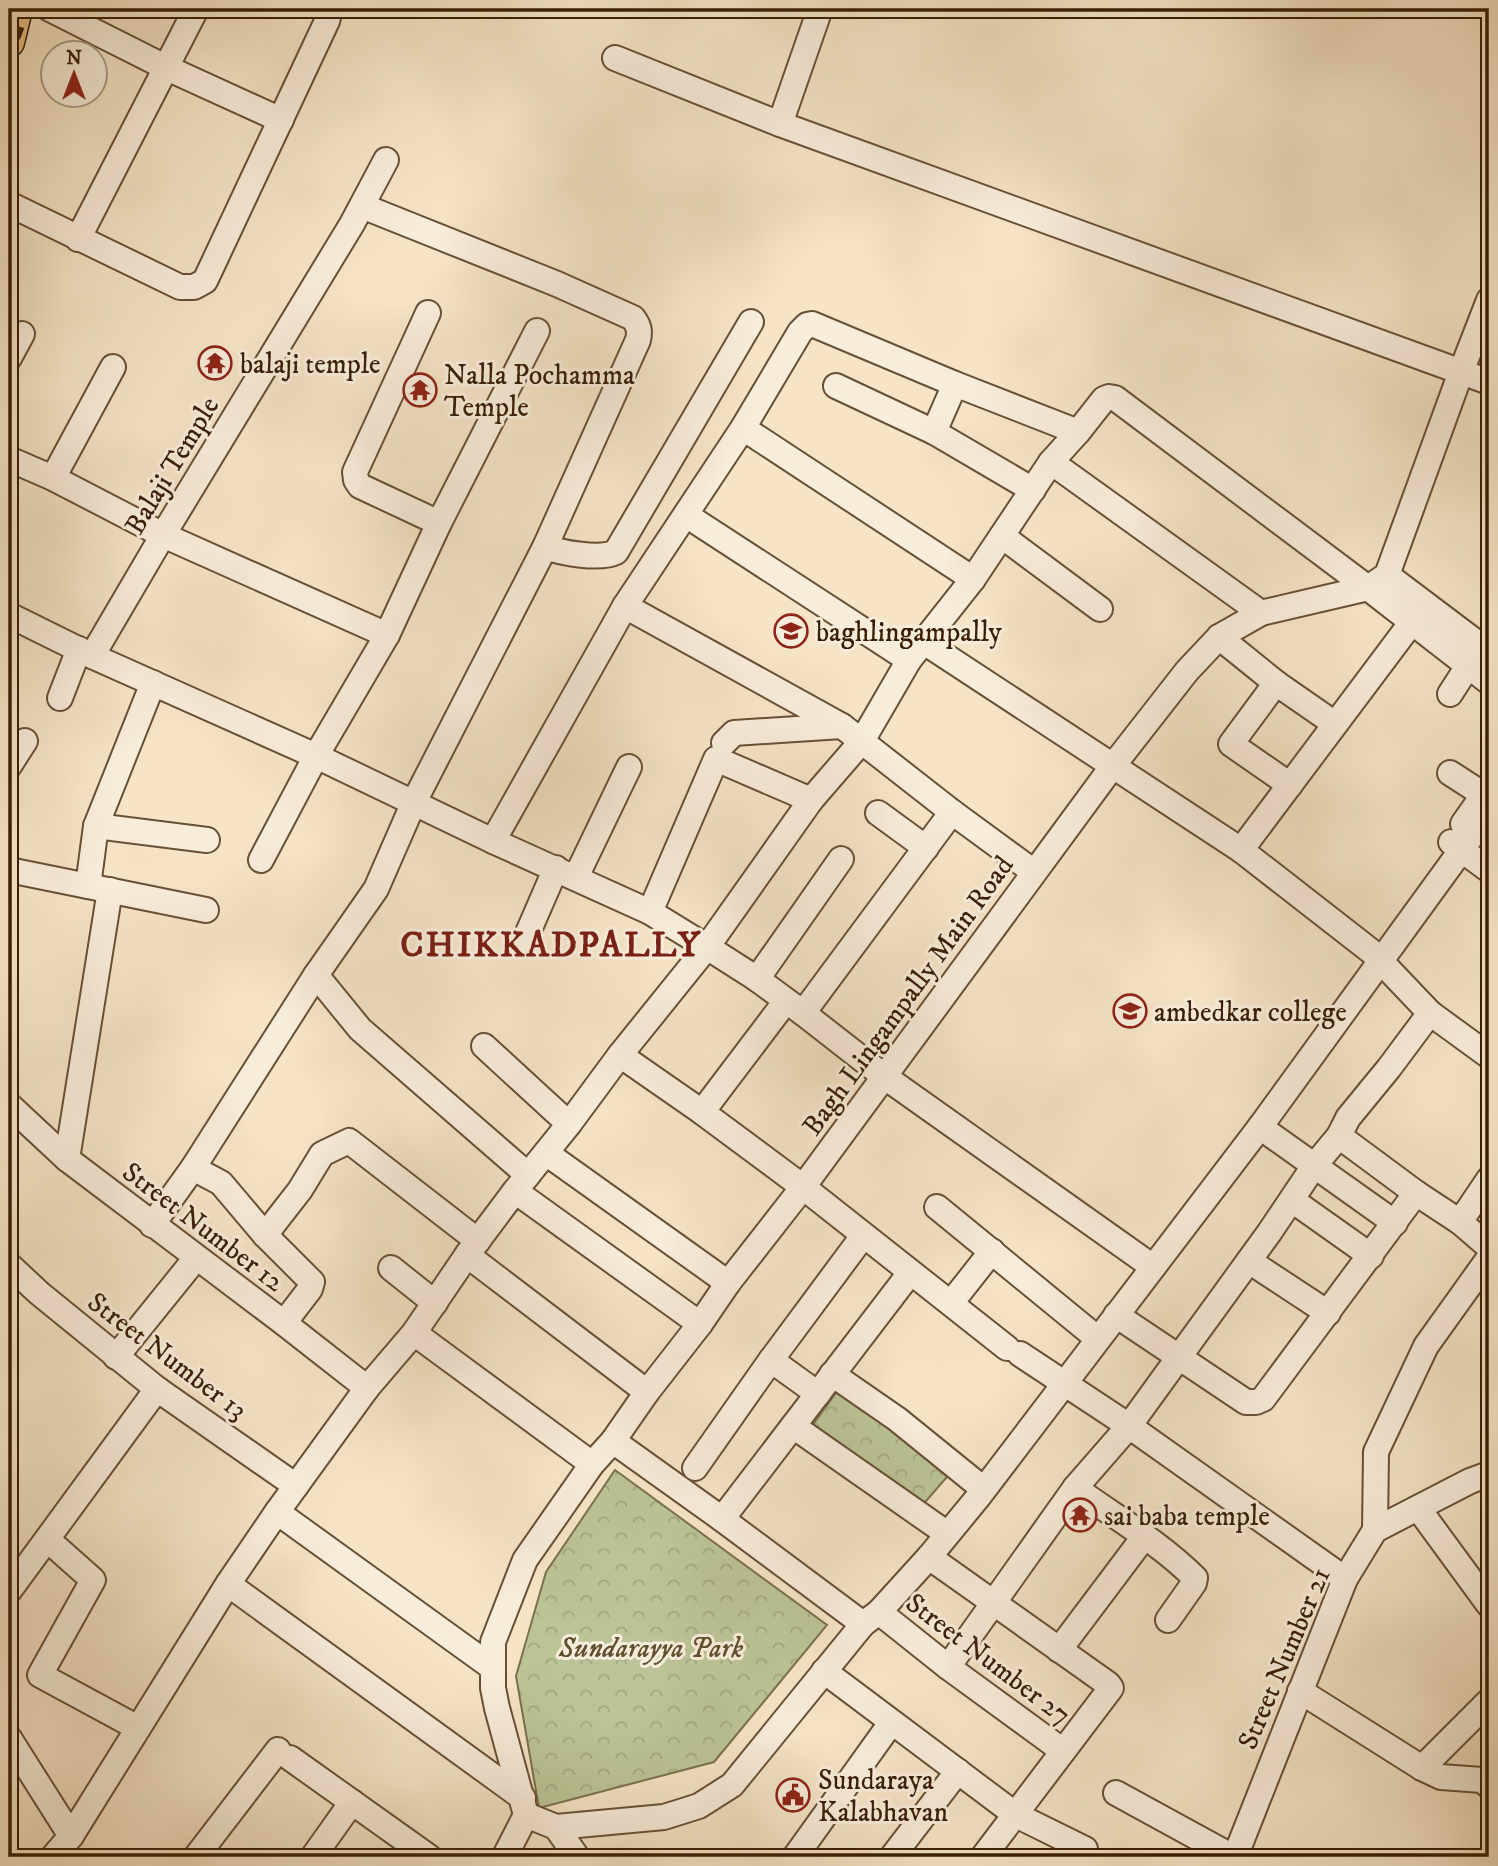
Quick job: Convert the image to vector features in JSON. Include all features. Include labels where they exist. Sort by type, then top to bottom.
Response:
[{"type":"street","points":[[50,9],[167,68],[281,120]]},
{"type":"street","points":[[78,239],[196,9]]},
{"type":"street","points":[[9,204],[180,288],[194,288],[205,281],[327,21],[330,9]]},
{"type":"street","points":[[780,124],[820,9]]},
{"type":"street","points":[[615,58],[780,124],[1489,382]]},
{"type":"street","name":"Balaji Temple","points":[[60,698],[85,653],[163,535],[362,206],[386,160]]},
{"type":"street","points":[[152,1225],[192,1168],[316,975],[376,889],[414,802],[545,547],[640,332],[633,318],[557,284],[362,206]]},
{"type":"street","points":[[1377,581],[1489,300]]},
{"type":"street","points":[[428,313],[355,472],[360,486],[439,523]]},
{"type":"street","points":[[545,547],[566,553],[600,556],[616,552],[751,322]]},
{"type":"street","points":[[493,841],[625,606],[743,428],[800,332],[807,325],[812,324],[1077,432]]},
{"type":"street","points":[[261,860],[316,756],[387,635],[439,523],[537,331]]},
{"type":"street","points":[[9,358],[22,334]]},
{"type":"street","points":[[53,478],[113,367]]},
{"type":"street","points":[[934,432],[956,384]]},
{"type":"street","points":[[836,386],[934,432],[1033,490]]},
{"type":"street","points":[[53,1857],[71,1836],[276,1512],[368,1388],[414,1333],[522,1183],[620,1055],[708,947],[811,800],[852,733],[973,579],[1051,462],[1104,399],[1115,398],[1377,581],[1489,652]]},
{"type":"street","points":[[743,428],[973,579]]},
{"type":"street","points":[[9,459],[53,478],[163,535],[387,635]]},
{"type":"street","points":[[1051,462],[1261,613]]},
{"type":"street","points":[[686,515],[1112,767],[1241,850],[1377,956],[1430,1013],[1489,1056]]},
{"type":"street","points":[[1002,536],[1100,609]]},
{"type":"street","points":[[1377,581],[1412,622],[1489,682]]},
{"type":"street","name":"Bagh Lingampally Main Road","points":[[524,1807],[497,1709],[492,1668],[493,1642],[525,1560],[592,1465],[613,1441],[728,1283],[885,1077],[1112,767],[1187,671],[1219,637],[1261,613],[1377,581]]},
{"type":"street","points":[[625,606],[852,733],[1034,872]]},
{"type":"street","points":[[9,615],[85,653],[316,756],[649,912],[757,979],[885,1077],[1150,1264]]},
{"type":"street","points":[[1241,850],[1412,622]]},
{"type":"street","points":[[1219,637],[1276,683],[1335,724]]},
{"type":"street","points":[[1450,694],[1468,666]]},
{"type":"street","points":[[67,1159],[99,888],[96,826],[153,683]]},
{"type":"street","points":[[1276,683],[1231,744],[1290,785]]},
{"type":"street","points":[[724,743],[734,733],[852,733]]},
{"type":"street","points":[[9,766],[25,741]]},
{"type":"street","points":[[649,912],[716,759],[811,800]]},
{"type":"street","points":[[523,944],[629,767]]},
{"type":"street","points":[[556,1827],[664,1817],[699,1806],[732,1784],[824,1671],[929,1557],[979,1496],[1092,1334],[1260,1127],[1456,846],[1487,798],[1450,773]]},
{"type":"street","points":[[702,1112],[794,1007],[926,848],[952,812]]},
{"type":"street","points":[[878,813],[926,848]]},
{"type":"street","points":[[96,826],[207,840]]},
{"type":"street","points":[[1456,846],[1489,870]]},
{"type":"street","points":[[757,979],[841,859]]},
{"type":"street","points":[[9,870],[206,910]]},
{"type":"street","points":[[871,1618],[870,1604],[939,1528],[1116,1315],[1215,1165],[1323,1021],[1377,956]]},
{"type":"street","points":[[316,975],[360,1029],[522,1183],[700,1324]]},
{"type":"street","points":[[948,1667],[1075,1488],[1129,1426],[1249,1261],[1314,1166],[1339,1136],[1348,1118],[1430,1013]]},
{"type":"street","points":[[484,1046],[569,1124]]},
{"type":"street","points":[[620,1055],[803,1187],[909,1273],[1013,1351],[1129,1426],[1345,1579]]},
{"type":"street","name":"Street Number 12","points":[[9,1105],[67,1159],[368,1388]]},
{"type":"street","points":[[1260,1127],[1395,1223]]},
{"type":"street","points":[[1339,1136],[1460,1222],[1489,1247]]},
{"type":"street","points":[[265,1235],[300,1190],[322,1154],[349,1141],[647,1392]]},
{"type":"street","points":[[546,1153],[728,1283]]},
{"type":"street","points":[[192,1168],[221,1183],[265,1235],[312,1282],[310,1289],[284,1323]]},
{"type":"street","points":[[1460,1222],[1489,1179]]},
{"type":"street","points":[[1116,1315],[1246,1402],[1256,1402],[1267,1395],[1416,1193]]},
{"type":"street","points":[[1292,1199],[1371,1256]]},
{"type":"street","points":[[937,1206],[1092,1334]]},
{"type":"street","points":[[695,1468],[863,1236]]},
{"type":"street","points":[[951,1303],[992,1251]]},
{"type":"street","points":[[116,1357],[196,1258]]},
{"type":"street","points":[[1489,1258],[1426,1346],[1376,1452],[1375,1530],[1489,1474]]},
{"type":"street","points":[[1249,1261],[1328,1313]]},
{"type":"street","name":"Street Number 13","points":[[9,1265],[157,1389],[296,1486]]},
{"type":"street","points":[[391,1268],[435,1303]]},
{"type":"street","points":[[722,1519],[909,1273]]},
{"type":"street","points":[[414,1333],[592,1465]]},
{"type":"street","points":[[771,1360],[897,1419],[976,1483]]},
{"type":"street","points":[[9,1591],[157,1389]]},
{"type":"street","points":[[793,1426],[939,1528]]},
{"type":"street","name":"Street Number 27","points":[[613,1441],[722,1519],[948,1667],[1063,1751]]},
{"type":"street","points":[[1075,1488],[1144,1537],[1195,1578],[1168,1620]]},
{"type":"street","points":[[1418,1507],[1489,1605]]},
{"type":"street","points":[[276,1512],[492,1668]]},
{"type":"street","name":"Street Number 21","points":[[1234,1857],[1345,1579],[1375,1530]]},
{"type":"street","points":[[1059,1650],[1144,1537]]},
{"type":"street","points":[[48,1540],[93,1580],[40,1675],[138,1727]]},
{"type":"street","points":[[929,1557],[1111,1688],[983,1857]]},
{"type":"street","points":[[228,1584],[524,1807],[556,1827],[577,1857]]},
{"type":"street","points":[[824,1671],[1016,1815],[1085,1849]]},
{"type":"street","points":[[1300,1691],[1422,1768],[1441,1777],[1482,1780],[1489,1786]]},
{"type":"street","points":[[1422,1768],[1489,1700]]},
{"type":"street","points":[[795,1857],[891,1723]]},
{"type":"street","points":[[9,1738],[71,1836]]},
{"type":"street","points":[[196,1857],[284,1754],[429,1857]]},
{"type":"street","points":[[892,1857],[958,1771]]},
{"type":"street","points":[[1116,1793],[1234,1857]]},
{"type":"street","points":[[313,1857],[352,1802]]},
{"type":"street","points":[[502,1857],[524,1807]]},
{"type":"green space","points":[[838,1390],[953,1470],[921,1507],[809,1430]]},
{"type":"green space","name":"Sundarayya Park","points":[[615,1470],[827,1625],[714,1762],[539,1808],[516,1676],[546,1572]]},
{"type":"railway","points":[[9,61],[29,9]]},
{"type":"place","name":"balaji temple","points":[[215,363]]},
{"type":"place","name":"Nalla Pochamma Temple","points":[[420,390]]},
{"type":"place","name":"baghlingampally","points":[[791,631]]},
{"type":"place","name":"ambedkar college","points":[[1130,1011]]},
{"type":"place","name":"sai baba temple","points":[[1080,1515]]},
{"type":"place","name":"Sundaraya Kalabhavan","points":[[793,1795]]},
{"type":"district","name":"CHIKKADPALLY","points":[[551,944]]}]
